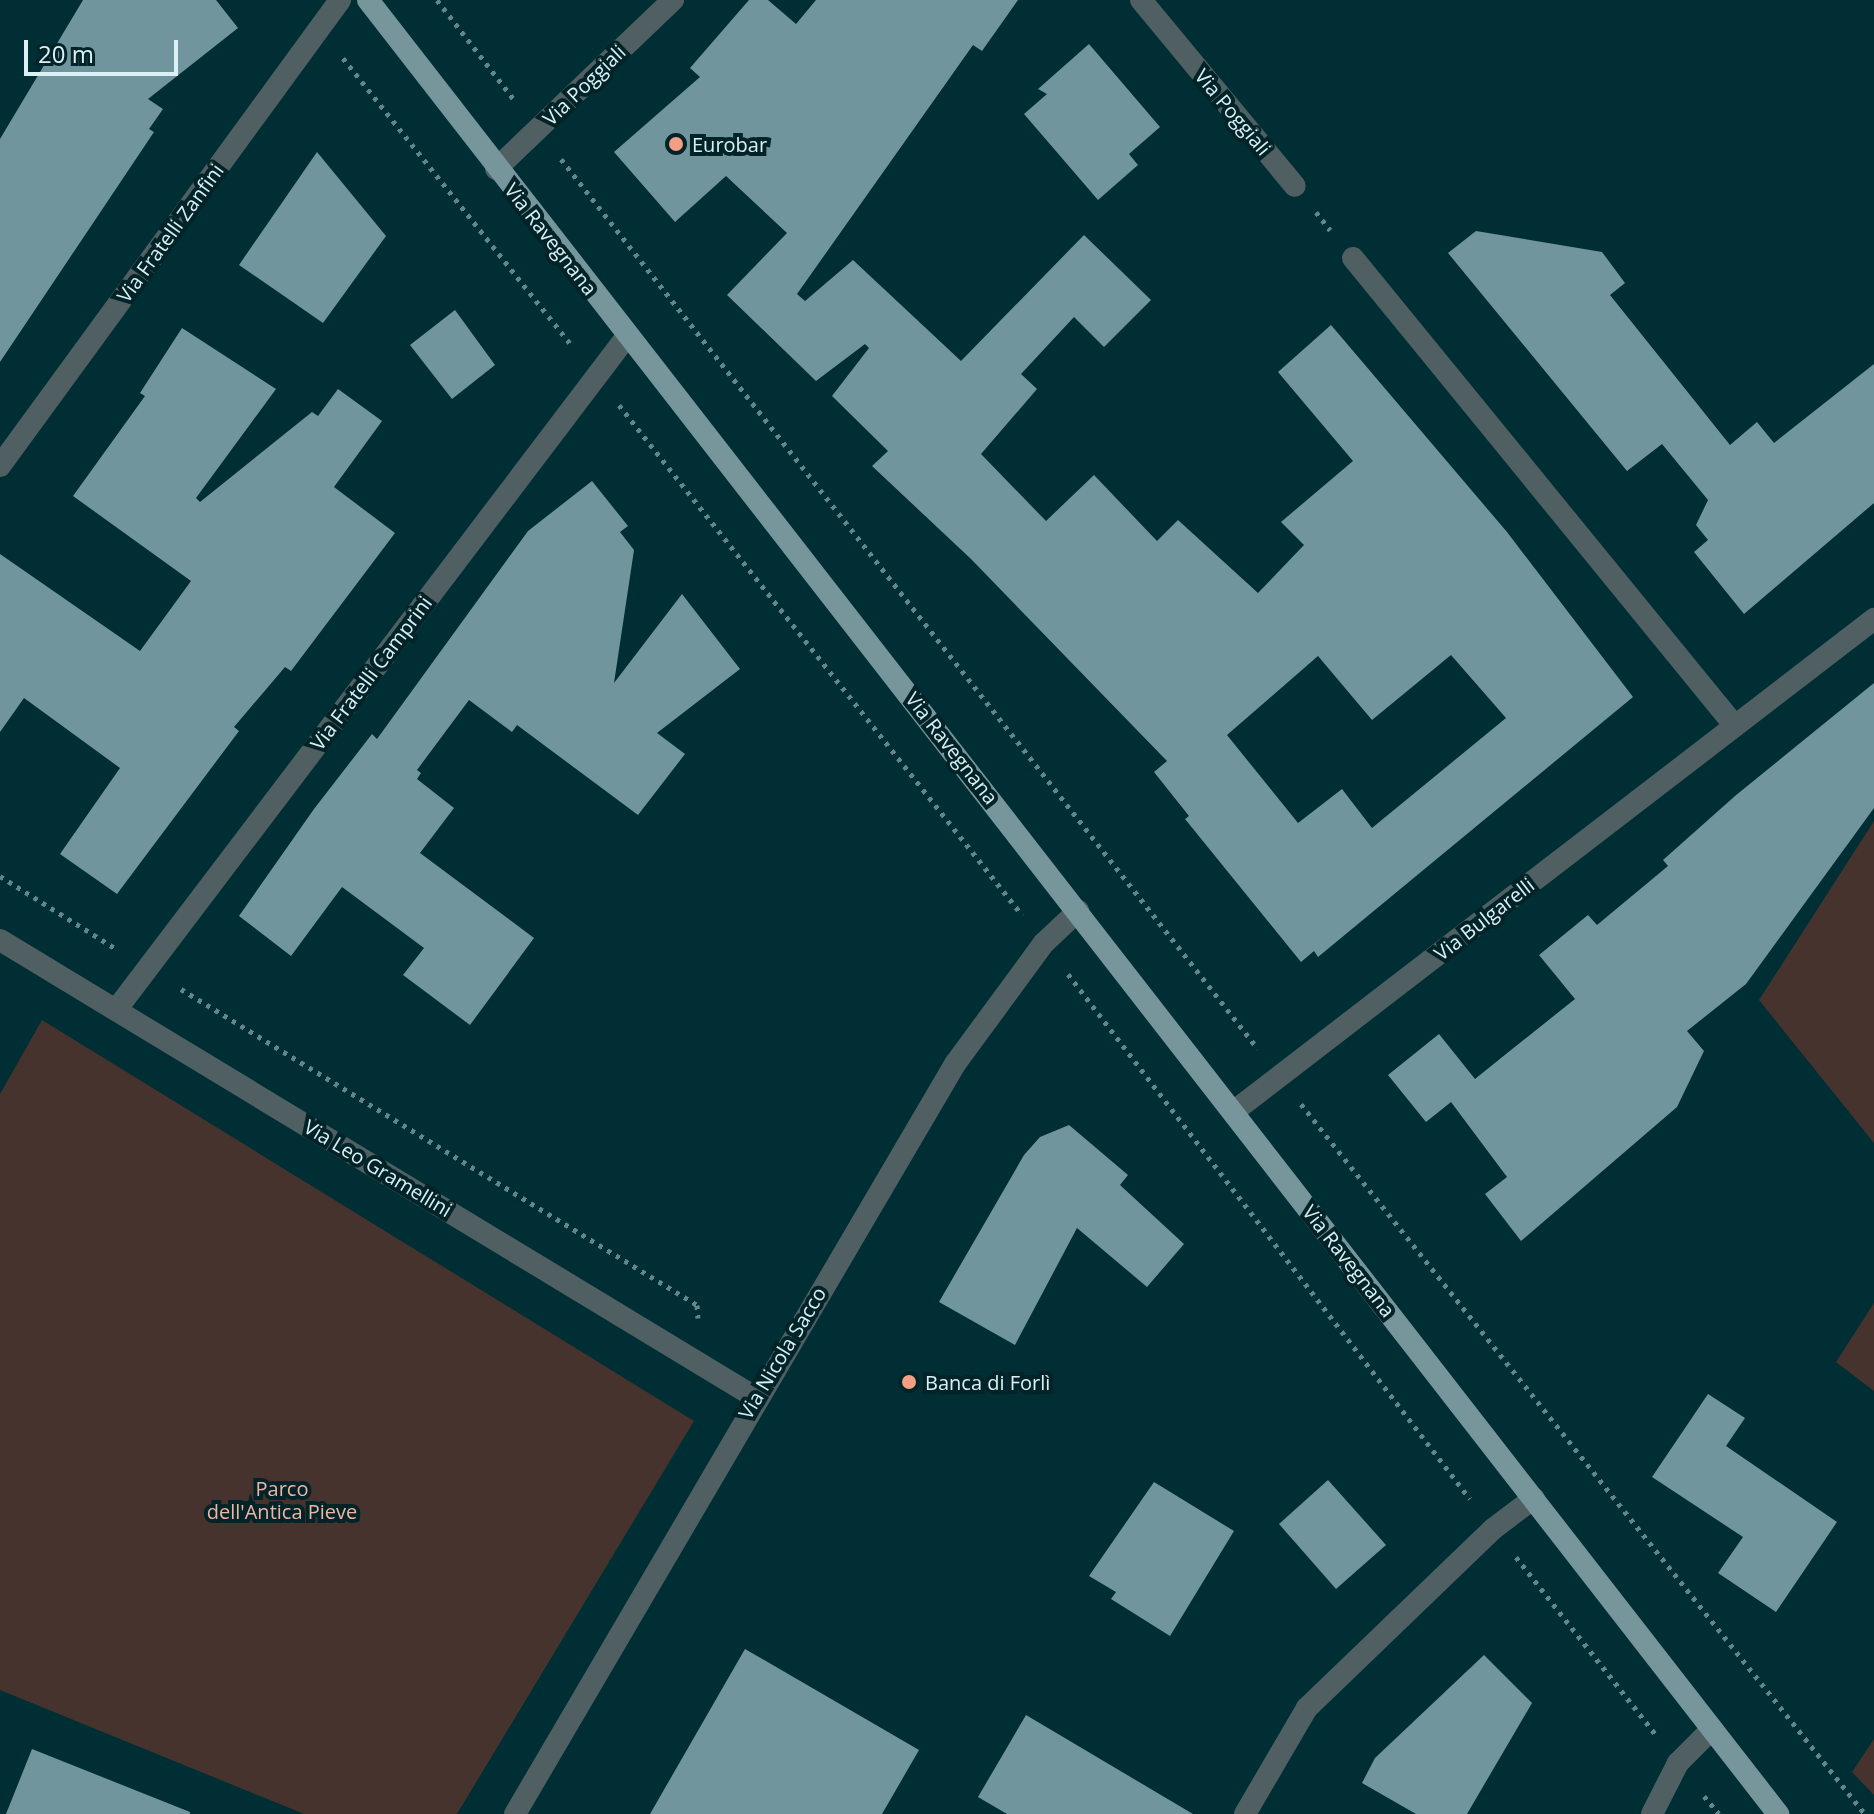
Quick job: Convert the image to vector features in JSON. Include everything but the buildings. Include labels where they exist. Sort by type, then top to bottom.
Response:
[{"type":"main road","name":"Via Ravegnana","points":[[368,0],[496,169],[1078,911],[1778,1814]]},
{"type":"street","name":"Via Fratelli Zanfini","points":[[0,466],[340,0]]},
{"type":"street","name":"Via Poggiali","points":[[496,169],[673,0]]},
{"type":"street","name":"Via Poggiali","points":[[1141,0],[1295,186]]},
{"type":"street","points":[[1353,258],[1735,726]]},
{"type":"street","name":"Via Fratelli Camprini","points":[[116,1010],[627,336]]},
{"type":"street","name":"Via Bulgarelli","points":[[1233,1112],[1874,619]]},
{"type":"street","name":"Via Nicola Sacco","points":[[515,1814],[755,1397],[955,1064],[1044,943],[1078,911]]},
{"type":"street","name":"Via Leo Gramellini","points":[[0,940],[755,1397]]},
{"type":"street","points":[[1245,1814],[1307,1708],[1493,1529],[1534,1498]]},
{"type":"street","points":[[1652,1814],[1678,1763],[1712,1729]]},
{"type":"path","points":[[437,0],[1280,1077],[1865,1814]]},
{"type":"path","points":[[319,28],[1044,943],[1493,1529],[1719,1814]]},
{"type":"path","points":[[1295,186],[1353,258]]},
{"type":"path","points":[[0,876],[697,1305],[703,1365]]},
{"type":"green space","points":[[1874,821],[1874,1143],[1759,1000]]},
{"type":"green space","name":"Parco dell'Antica Pieve","points":[[42,1020],[694,1421],[457,1814],[304,1814],[0,1690],[0,1094]]},
{"type":"green space","points":[[1874,1303],[1874,1391],[1836,1362]]},
{"type":"green space","points":[[1874,1739],[1874,1795],[1852,1772]]},
{"type":"place","name":"Eurobar","points":[[676,144]]},
{"type":"place","name":"Banca di Forlì","points":[[909,1382]]}]
